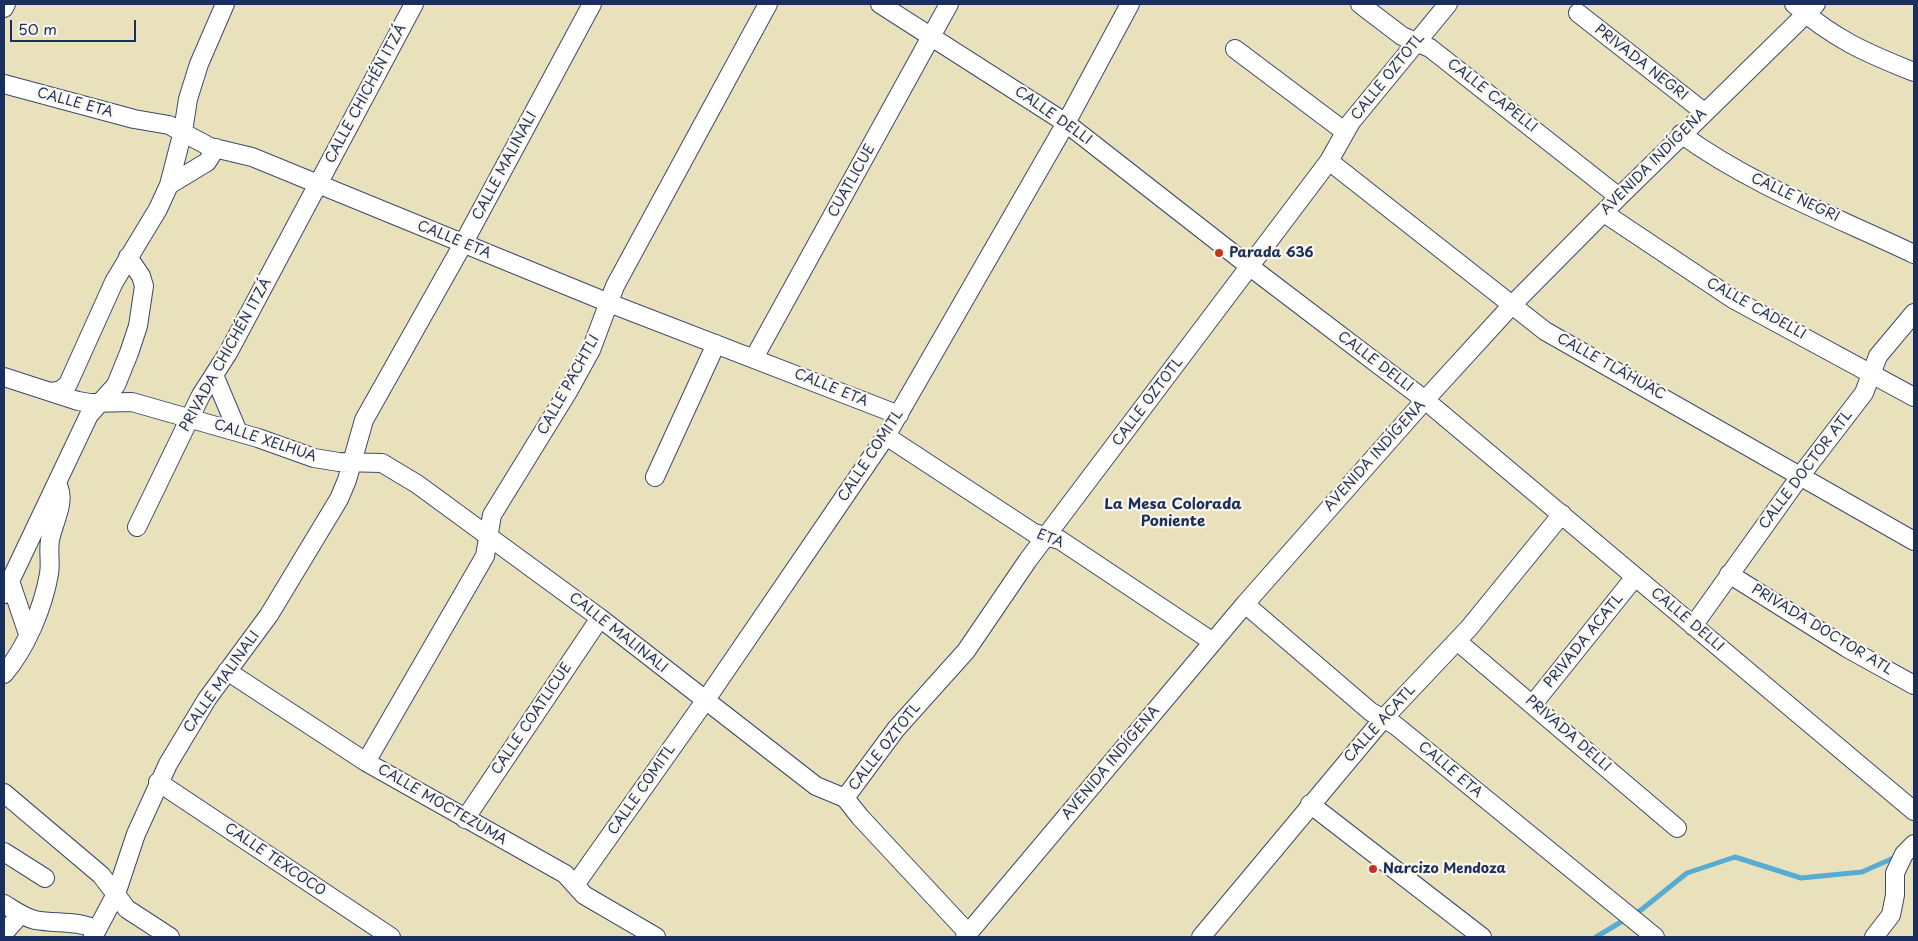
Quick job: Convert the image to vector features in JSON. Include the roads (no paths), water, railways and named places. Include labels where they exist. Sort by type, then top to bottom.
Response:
[{"type":"street","points":[[4,8],[6,4]]},
{"type":"street","points":[[51,392],[61,390],[68,384],[128,257],[154,215],[169,185],[183,131],[188,99],[199,64],[225,4]]},
{"type":"street","name":"CALLE CHICHÉN ITZÁ","points":[[318,185],[414,4]]},
{"type":"street","name":"CALLE MALINALI","points":[[95,933],[116,894],[136,834],[158,782],[207,699],[269,615],[334,507],[347,480],[364,420],[463,244],[592,4]]},
{"type":"street","name":"CALLE PACHTLI","points":[[366,762],[485,556],[492,515],[569,390],[591,350],[615,286],[768,4]]},
{"type":"street","name":"CALLE DELLI","points":[[880,4],[1066,123],[1248,266],[1425,400],[1914,811]]},
{"type":"street","name":"CUATLICUE","points":[[754,358],[949,4]]},
{"type":"street","name":"CALLE COMITL","points":[[574,885],[705,701],[886,436],[1066,123],[1130,4]]},
{"type":"street","name":"CALLE CAPELLI","points":[[1360,4],[1402,36],[1430,48],[1619,197]]},
{"type":"street","name":"CALLE OZTOTL","points":[[846,798],[896,729],[966,652],[1028,560],[1047,538],[1248,266],[1329,161],[1344,131],[1448,4]]},
{"type":"street","points":[[1806,7],[1848,44],[1914,72]]},
{"type":"street","name":"AVENIDA INDÍGENA","points":[[966,935],[1245,604],[1425,400],[1511,306],[1806,7]]},
{"type":"street","name":"PRIVADA NEGRI","points":[[1578,13],[1704,112]]},
{"type":"street","points":[[1234,49],[1344,131]]},
{"type":"street","name":"CALLE ETA","points":[[4,84],[134,119],[169,124],[200,142],[252,157],[609,303],[899,415]]},
{"type":"street","name":"CALLE NEGRI","points":[[1681,134],[1708,154],[1749,176],[1914,254]]},
{"type":"street","points":[[169,185],[207,162],[216,148]]},
{"type":"street","name":"CALLE TLÁHUAC","points":[[1329,161],[1511,306],[1545,330],[1914,541]]},
{"type":"street","name":"PRIVADA CHICHÉN ITZÁ","points":[[137,527],[201,394],[228,353],[318,185]]},
{"type":"street","name":"CALLE CADELLI","points":[[1604,213],[1734,299],[1914,397]]},
{"type":"street","points":[[28,634],[7,588],[89,415],[120,378],[138,326],[144,286],[141,276],[128,257]]},
{"type":"street","name":"CALLE DOCTOR ATL","points":[[1693,626],[1801,475],[1864,393],[1878,356],[1914,313]]},
{"type":"street","points":[[655,477],[716,344]]},
{"type":"street","points":[[214,375],[238,432]]},
{"type":"street","name":"CALLE XELHUA","points":[[4,377],[78,400],[100,403],[132,402],[238,432],[314,458],[352,462]]},
{"type":"street","name":"ETA","points":[[886,436],[1034,533],[1060,540],[1213,642]]},
{"type":"street","name":"CALLE MALINALI","points":[[352,462],[376,461],[386,464],[417,484],[600,618],[816,786],[846,798]]},
{"type":"street","points":[[4,674],[18,655],[41,604],[49,574],[50,541],[61,496],[57,484]]},
{"type":"street","name":"CALLE ACATL","points":[[1201,937],[1310,804],[1383,719],[1457,641],[1562,514]]},
{"type":"street","name":"PRIVADA DOCTOR ATL","points":[[1729,574],[1847,648],[1914,686]]},
{"type":"street","name":"PRIVADA ACATL","points":[[1533,704],[1635,577]]},
{"type":"street","name":"CALLE ETA","points":[[1245,604],[1371,712],[1396,725],[1655,937]]},
{"type":"street","name":"CALLE COATLICUE","points":[[465,819],[600,618]]},
{"type":"street","name":"PRIVADA DELLI","points":[[1457,641],[1678,828]]},
{"type":"street","name":"CALLE MOCTEZUMA","points":[[227,671],[366,762],[565,874],[584,895],[656,937]]},
{"type":"street","name":"CALLE TEXCOCO","points":[[158,782],[391,937]]},
{"type":"street","points":[[4,793],[101,875],[127,909],[170,937]]},
{"type":"street","points":[[846,798],[860,817],[966,935]]},
{"type":"street","points":[[1310,804],[1472,934]]},
{"type":"street","points":[[1874,937],[1892,915],[1895,895],[1895,873],[1904,854],[1914,844]]},
{"type":"street","points":[[4,852],[44,878]]},
{"type":"street","points":[[4,904],[20,915],[35,920],[84,924],[95,933]]},
{"type":"street","points":[[4,933],[20,915]]},
{"type":"waterway","points":[[1596,937],[1641,910],[1687,873],[1735,857],[1801,878],[1862,872],[1898,856]]},
{"type":"place","name":"Parada 636","points":[[1219,253]]},
{"type":"place","name":"Narcizo Mendoza","points":[[1373,869]]},
{"type":"district","name":"La Mesa Colorada Poniente","points":[[1173,514]]}]
